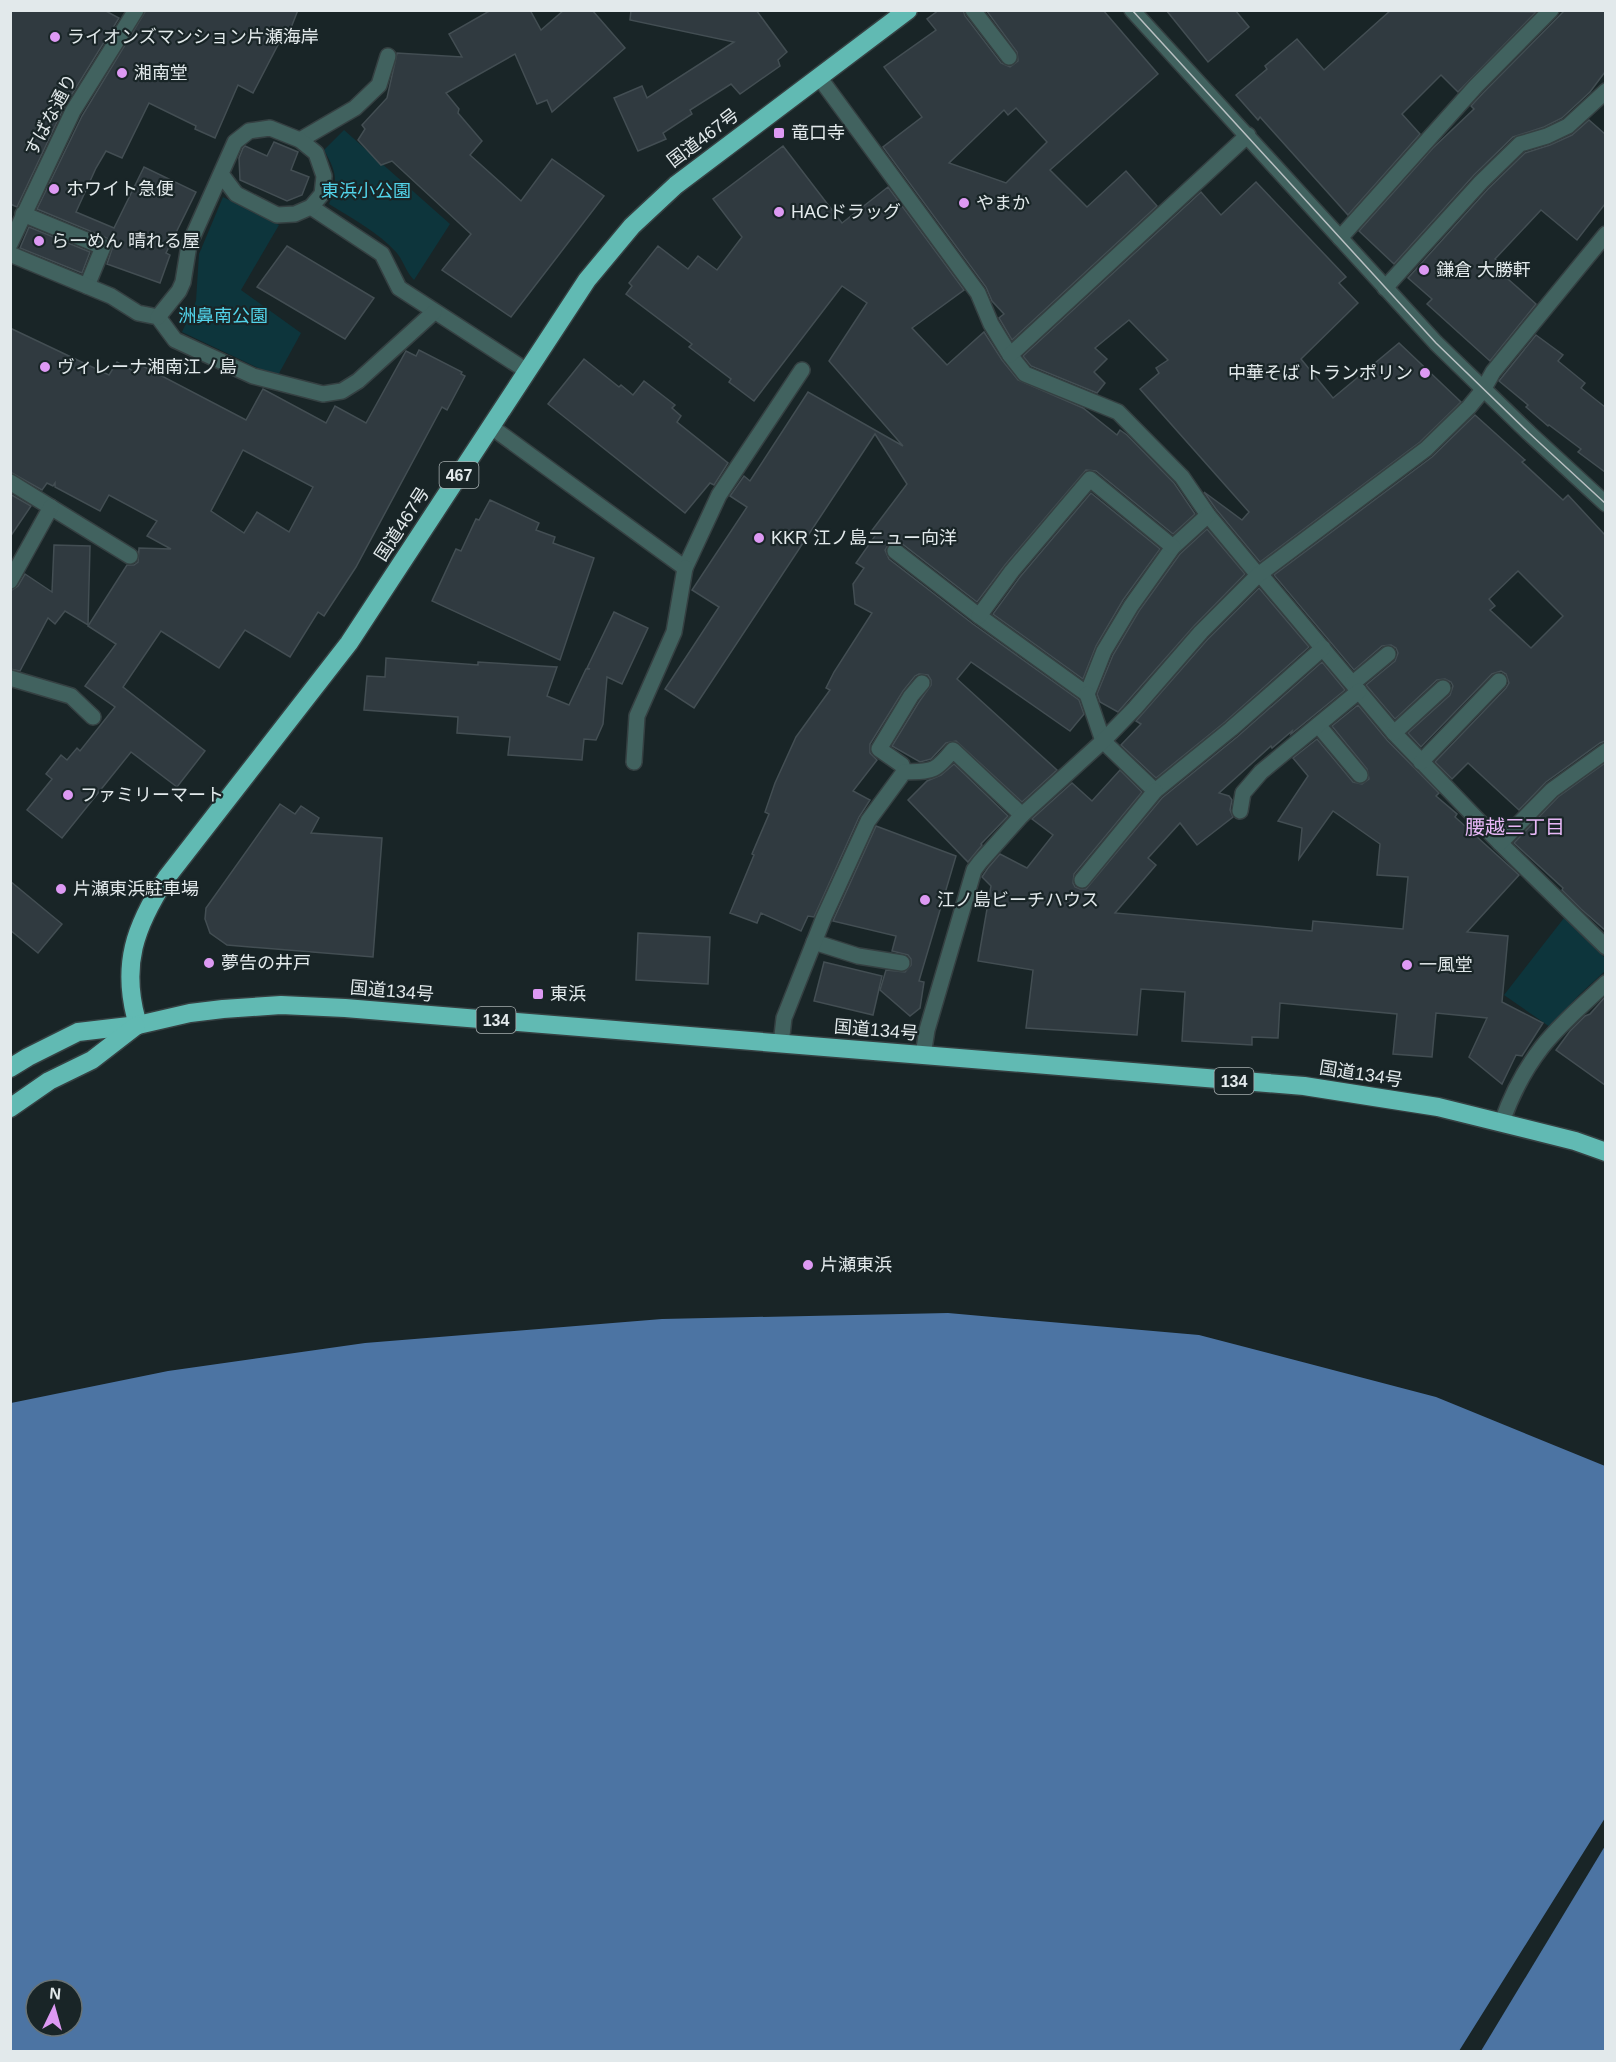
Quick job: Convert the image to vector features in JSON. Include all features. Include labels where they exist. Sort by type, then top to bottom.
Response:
[{"type":"highway","name":"国道467号","points":[[138,1025],[132,1007],[130,976],[135,941],[148,907],[167,877],[349,643],[587,280],[632,226],[676,185],[909,10]]},
{"type":"highway","name":"国道134号","points":[[10,1068],[78,1032],[138,1025],[190,1013],[281,1005],[345,1008],[1304,1086],[1438,1107],[1502,1122],[1605,1152]]},
{"type":"highway","name":"国道134号","points":[[10,1108],[49,1081],[92,1060],[138,1025]]},
{"type":"street","name":"すばな通り","points":[[10,244],[73,111],[136,10]]},
{"type":"street","points":[[973,10],[1009,57]]},
{"type":"street","points":[[1132,10],[1385,288],[1483,390],[1605,504]]},
{"type":"street","points":[[1340,238],[1476,86],[1551,10]]},
{"type":"street","points":[[300,140],[355,108],[379,85],[388,56]]},
{"type":"street","points":[[819,77],[978,293],[991,324],[1025,374],[1118,412],[1182,477],[1208,515],[1394,733],[1605,947]]},
{"type":"street","points":[[1385,288],[1481,182],[1520,144],[1547,136],[1568,126],[1605,91]]},
{"type":"street","points":[[158,317],[179,291],[183,282],[189,245],[220,174],[235,142],[249,131],[270,128],[300,140],[316,153],[324,176],[322,194],[311,207],[295,214],[277,215],[236,194],[220,174]]},
{"type":"street","points":[[1010,355],[1248,135]]},
{"type":"street","points":[[311,207],[382,254],[399,288],[526,371]]},
{"type":"street","points":[[23,214],[103,247],[87,286]]},
{"type":"street","points":[[923,1055],[927,1030],[974,870],[1022,814],[1103,741],[1201,632],[1259,575],[1426,449],[1469,407],[1483,390],[1493,372],[1605,234]]},
{"type":"street","points":[[10,254],[111,296],[138,313],[158,317],[175,340],[253,376],[323,394],[342,391],[358,381],[434,312]]},
{"type":"street","points":[[634,762],[637,716],[674,632],[685,568],[719,495],[802,370]]},
{"type":"street","points":[[490,426],[685,568]]},
{"type":"street","points":[[979,616],[1012,571],[1090,479],[1173,547]]},
{"type":"street","points":[[10,482],[130,556]]},
{"type":"street","points":[[10,580],[51,507]]},
{"type":"street","points":[[1087,694],[1104,651],[1131,606],[1173,547],[1208,515]]},
{"type":"street","points":[[895,551],[979,616],[1087,694],[1103,741],[1155,791]]},
{"type":"street","points":[[1082,880],[1155,791],[1231,729],[1323,648]]},
{"type":"street","points":[[1240,811],[1243,793],[1250,783],[1318,725],[1388,654]]},
{"type":"street","points":[[10,678],[71,696],[93,717]]},
{"type":"street","points":[[1421,762],[1499,681]]},
{"type":"street","points":[[904,772],[902,765],[879,749],[911,696],[922,683]]},
{"type":"street","points":[[1394,733],[1443,688]]},
{"type":"street","points":[[1318,725],[1360,776]]},
{"type":"street","points":[[904,772],[931,771],[939,767],[953,750],[1022,814]]},
{"type":"street","points":[[1500,843],[1552,790],[1605,751]]},
{"type":"street","points":[[781,1044],[784,1018],[814,942],[868,821],[904,772]]},
{"type":"street","points":[[814,942],[858,956],[902,963]]},
{"type":"street","points":[[1502,1122],[1510,1100],[1541,1048],[1605,984]]},
{"type":"green space","name":"東浜小公園","points":[[344,130],[450,224],[414,280],[399,255],[389,245],[329,204],[335,176],[324,150]]},
{"type":"green space","name":"洲鼻南公園","points":[[223,197],[279,225],[241,290],[301,333],[277,377],[182,332],[196,301],[199,254]]},
{"type":"green space","points":[[1564,918],[1605,958],[1605,971],[1550,1027],[1504,995]]},
{"type":"water","points":[[948,1313],[1199,1335],[1436,1397],[1605,1466],[1605,1818],[1459,2051],[11,2051],[11,1403],[168,1371],[365,1343],[662,1319]]},
{"type":"water","points":[[1605,1846],[1605,2051],[1481,2051]]},
{"type":"building","points":[[10,10],[104,10],[119,18],[64,107],[17,207],[10,204]]},
{"type":"building","points":[[146,10],[298,10],[285,43],[280,41],[253,93],[238,85],[215,138],[149,103],[122,158],[106,151],[96,168],[76,212],[114,228],[144,167],[196,192],[166,253],[170,255],[160,283],[107,264],[113,246],[107,238],[37,209],[82,116]]},
{"type":"building","points":[[491,10],[530,10],[541,30],[564,10],[592,10],[625,48],[552,112],[547,100],[537,104],[515,54],[446,93],[459,109],[458,113],[482,141],[470,155],[521,201],[552,159],[604,196],[511,317],[442,270],[471,234],[392,161],[381,165],[358,140],[365,129],[362,125],[387,98],[397,53],[462,57],[449,34]]},
{"type":"building","points":[[631,10],[756,10],[787,52],[778,60],[780,66],[740,94],[731,84],[690,110],[692,114],[663,133],[666,139],[638,151],[614,98],[642,86],[647,98],[734,42],[630,20]]},
{"type":"building","points":[[939,10],[963,10],[965,16],[1001,63],[1010,67],[1018,61],[1017,52],[986,10],[1103,10],[1158,74],[1050,170],[1087,207],[1126,171],[1157,206],[1012,340],[999,318],[1004,314],[992,301],[986,287],[883,147],[922,117],[884,67],[936,30],[927,19]],"holes":[[[1016,108],[1047,142],[1006,183],[949,163],[1004,110],[1008,115]]]},
{"type":"building","points":[[1166,10],[1235,10],[1249,27],[1208,62]]},
{"type":"building","points":[[1391,10],[1536,12],[1458,92],[1441,75],[1402,114],[1420,134],[1348,215],[1260,117],[1258,120],[1236,95],[1267,69],[1265,66],[1297,39],[1324,70]]},
{"type":"building","points":[[1565,10],[1605,10],[1605,72],[1590,92],[1562,118],[1544,127],[1513,137],[1474,175],[1394,264],[1359,231],[1433,148],[1474,109],[1471,106],[1483,93]]},
{"type":"building","points":[[1589,120],[1605,134],[1605,204],[1577,240],[1541,210],[1495,259],[1504,267],[1500,272],[1536,304],[1490,361],[1427,304],[1432,299],[1408,278],[1488,189],[1525,153],[1572,135]]},
{"type":"building","points":[[274,142],[298,152],[291,170],[309,177],[302,195],[287,201],[240,180],[239,158],[243,148],[245,146],[267,156]]},
{"type":"building","points":[[783,146],[842,223],[888,187],[964,290],[912,328],[947,365],[984,332],[1018,380],[1083,408],[1117,435],[1120,430],[1127,435],[1174,483],[1195,514],[1173,534],[1096,471],[1086,470],[1005,565],[977,602],[901,543],[896,541],[888,545],[885,550],[889,559],[973,624],[1079,700],[1084,714],[1070,731],[971,662],[957,679],[1057,770],[1022,802],[956,741],[946,743],[931,759],[920,762],[892,746],[931,685],[928,675],[915,676],[870,744],[870,753],[877,760],[853,791],[870,800],[859,817],[814,917],[808,916],[801,931],[761,913],[757,923],[730,913],[769,814],[765,812],[775,783],[796,737],[830,690],[826,688],[834,672],[872,613],[855,604],[853,584],[864,568],[856,563],[875,536],[870,533],[907,484],[875,434],[694,708],[665,689],[719,607],[692,590],[747,507],[730,496],[744,476],[750,481],[808,392],[903,446],[829,361],[867,303],[842,286],[754,401],[729,382],[731,379],[689,347],[692,344],[626,294],[632,286],[629,283],[658,246],[688,269],[698,256],[717,270],[742,237],[713,199]]},
{"type":"building","points":[[1256,182],[1346,277],[1339,283],[1358,303],[1301,359],[1333,398],[1399,343],[1461,402],[1420,442],[1260,562],[1204,492],[1242,520],[1249,512],[1140,389],[1159,373],[1156,368],[1168,360],[1129,320],[1095,348],[1107,359],[1094,372],[1105,383],[1097,393],[1031,366],[1023,356],[1201,192],[1221,215]]},
{"type":"building","points":[[29,227],[90,252],[82,273],[20,248]]},
{"type":"building","points":[[287,246],[374,298],[345,339],[257,287]]},
{"type":"building","points":[[10,328],[109,375],[117,362],[135,372],[139,364],[246,420],[263,389],[326,423],[335,406],[366,423],[406,351],[416,356],[419,350],[462,372],[461,374],[465,376],[447,410],[442,407],[356,567],[324,616],[318,612],[290,657],[245,630],[219,668],[161,631],[123,687],[205,751],[177,787],[131,752],[62,838],[27,810],[52,779],[46,774],[61,755],[67,760],[77,748],[80,751],[115,707],[85,686],[116,644],[88,626],[127,565],[134,565],[138,562],[139,548],[171,549],[147,536],[157,521],[109,495],[100,511],[55,487],[55,483],[53,486],[47,483],[42,490],[10,472]],"holes":[[[243,450],[313,487],[289,532],[257,512],[244,533],[211,511]]]},
{"type":"building","points":[[1536,335],[1563,355],[1558,361],[1585,383],[1581,388],[1605,407],[1605,472],[1578,452],[1581,449],[1548,426],[1526,407],[1528,405],[1499,381]]},
{"type":"building","points":[[584,359],[619,387],[621,385],[633,395],[644,381],[675,405],[672,408],[681,416],[677,422],[728,463],[714,485],[710,483],[685,513],[548,404]]},
{"type":"building","points":[[1475,415],[1525,460],[1522,462],[1563,500],[1568,495],[1605,535],[1605,741],[1546,782],[1519,810],[1468,763],[1452,779],[1435,762],[1506,688],[1509,683],[1506,674],[1501,671],[1492,674],[1421,747],[1408,733],[1450,695],[1453,686],[1451,682],[1445,679],[1437,680],[1395,719],[1366,685],[1395,661],[1398,653],[1396,648],[1391,645],[1382,646],[1354,670],[1274,575],[1432,457]],"holes":[[[1518,571],[1563,616],[1531,648],[1490,610],[1495,606],[1489,599]]]},
{"type":"building","points":[[1091,493],[1160,549],[1123,600],[1096,646],[1083,679],[993,614],[1020,577]]},
{"type":"building","points":[[10,494],[31,506],[10,537]]},
{"type":"building","points":[[490,500],[539,523],[536,530],[555,537],[553,543],[594,558],[560,660],[432,601],[456,549],[461,551],[476,519],[479,520]]},
{"type":"building","points":[[1207,529],[1245,574],[1194,626],[1118,712],[1100,702],[1097,694],[1113,655],[1139,611],[1180,554]]},
{"type":"building","points":[[54,545],[90,546],[88,625],[65,611],[55,624],[48,618],[20,671],[10,669],[10,591],[18,586],[25,574],[52,592]]},
{"type":"building","points":[[1259,588],[1309,647],[1225,722],[1156,778],[1121,745],[1141,724],[1136,721],[1208,639]]},
{"type":"building","points":[[614,612],[648,628],[622,684],[607,677],[603,724],[596,740],[584,739],[582,760],[508,755],[510,737],[457,733],[458,717],[364,710],[367,676],[385,677],[386,658],[478,665],[478,662],[557,667],[547,696],[569,705],[586,669],[590,669],[587,668]]},
{"type":"building","points":[[1322,662],[1345,690],[1291,734],[1292,731],[1272,748],[1271,746],[1219,793],[1229,796],[1232,800],[1230,810],[1233,817],[1197,845],[1180,823],[1148,858],[1156,865],[1115,913],[1312,931],[1313,921],[1403,929],[1408,877],[1377,875],[1380,844],[1333,811],[1299,859],[1302,828],[1278,821],[1308,776],[1293,758],[1317,739],[1353,782],[1362,784],[1369,779],[1367,769],[1332,726],[1358,705],[1387,740],[1439,793],[1436,796],[1457,814],[1455,817],[1519,875],[1467,932],[1508,936],[1502,1002],[1543,1023],[1522,1056],[1516,1055],[1502,1084],[1469,1057],[1487,1018],[1436,1013],[1432,1057],[1393,1054],[1397,1014],[1280,1003],[1278,1038],[1252,1037],[1252,1045],[1182,1041],[1185,992],[1141,989],[1137,1035],[1026,1028],[1033,970],[978,961],[991,886],[982,877],[988,868],[1000,854],[1027,868],[1053,835],[1032,819],[1072,783],[1092,801],[1120,770],[1142,792],[1074,874],[1075,887],[1086,889],[1162,798],[1237,737]]},
{"type":"building","points":[[1605,763],[1605,930],[1514,843],[1558,797]]},
{"type":"building","points":[[954,764],[1008,816],[981,844],[968,862],[908,800],[927,781],[941,775]]},
{"type":"building","points":[[280,804],[295,814],[301,806],[319,818],[311,833],[382,838],[373,957],[227,945],[210,933],[205,919],[206,908]]},
{"type":"building","points":[[876,826],[956,856],[919,981],[924,982],[920,1008],[910,1016],[880,990],[886,970],[905,972],[911,965],[908,955],[892,951],[896,936],[833,921]]},
{"type":"building","points":[[10,881],[62,924],[38,953],[10,930]]},
{"type":"building","points":[[638,933],[710,937],[708,984],[636,980]]},
{"type":"building","points":[[824,962],[882,976],[873,1015],[814,1001]]},
{"type":"building","points":[[1605,997],[1605,1085],[1556,1050],[1570,1031]]},
{"type":"tram line","points":[[1132,10],[1436,343],[1606,504]]},
{"type":"place","name":"ライオンズマンション片瀬海岸","points":[[55,37]]},
{"type":"place","name":"湘南堂","points":[[122,73]]},
{"type":"place","name":"竜口寺","points":[[779,133]]},
{"type":"place","name":"ホワイト急便","points":[[54,189]]},
{"type":"place","name":"やまか","points":[[964,203]]},
{"type":"place","name":"HACドラッグ","points":[[779,212]]},
{"type":"place","name":"らーめん 晴れる屋","points":[[39,241]]},
{"type":"place","name":"鎌倉 大勝軒","points":[[1424,270]]},
{"type":"place","name":"ヴィレーナ湘南江ノ島","points":[[45,367]]},
{"type":"place","name":"中華そば トランポリン","points":[[1425,373]]},
{"type":"place","name":"KKR 江ノ島ニュー向洋","points":[[759,538]]},
{"type":"place","name":"ファミリーマート","points":[[68,795]]},
{"type":"place","name":"片瀬東浜駐車場","points":[[61,889]]},
{"type":"place","name":"江ノ島ビーチハウス","points":[[925,900]]},
{"type":"place","name":"夢告の井戸","points":[[209,963]]},
{"type":"place","name":"一風堂","points":[[1407,965]]},
{"type":"place","name":"東浜","points":[[538,994]]},
{"type":"place","name":"片瀬東浜","points":[[808,1265]]},
{"type":"district","name":"腰越三丁目","points":[[1515,827]]}]
